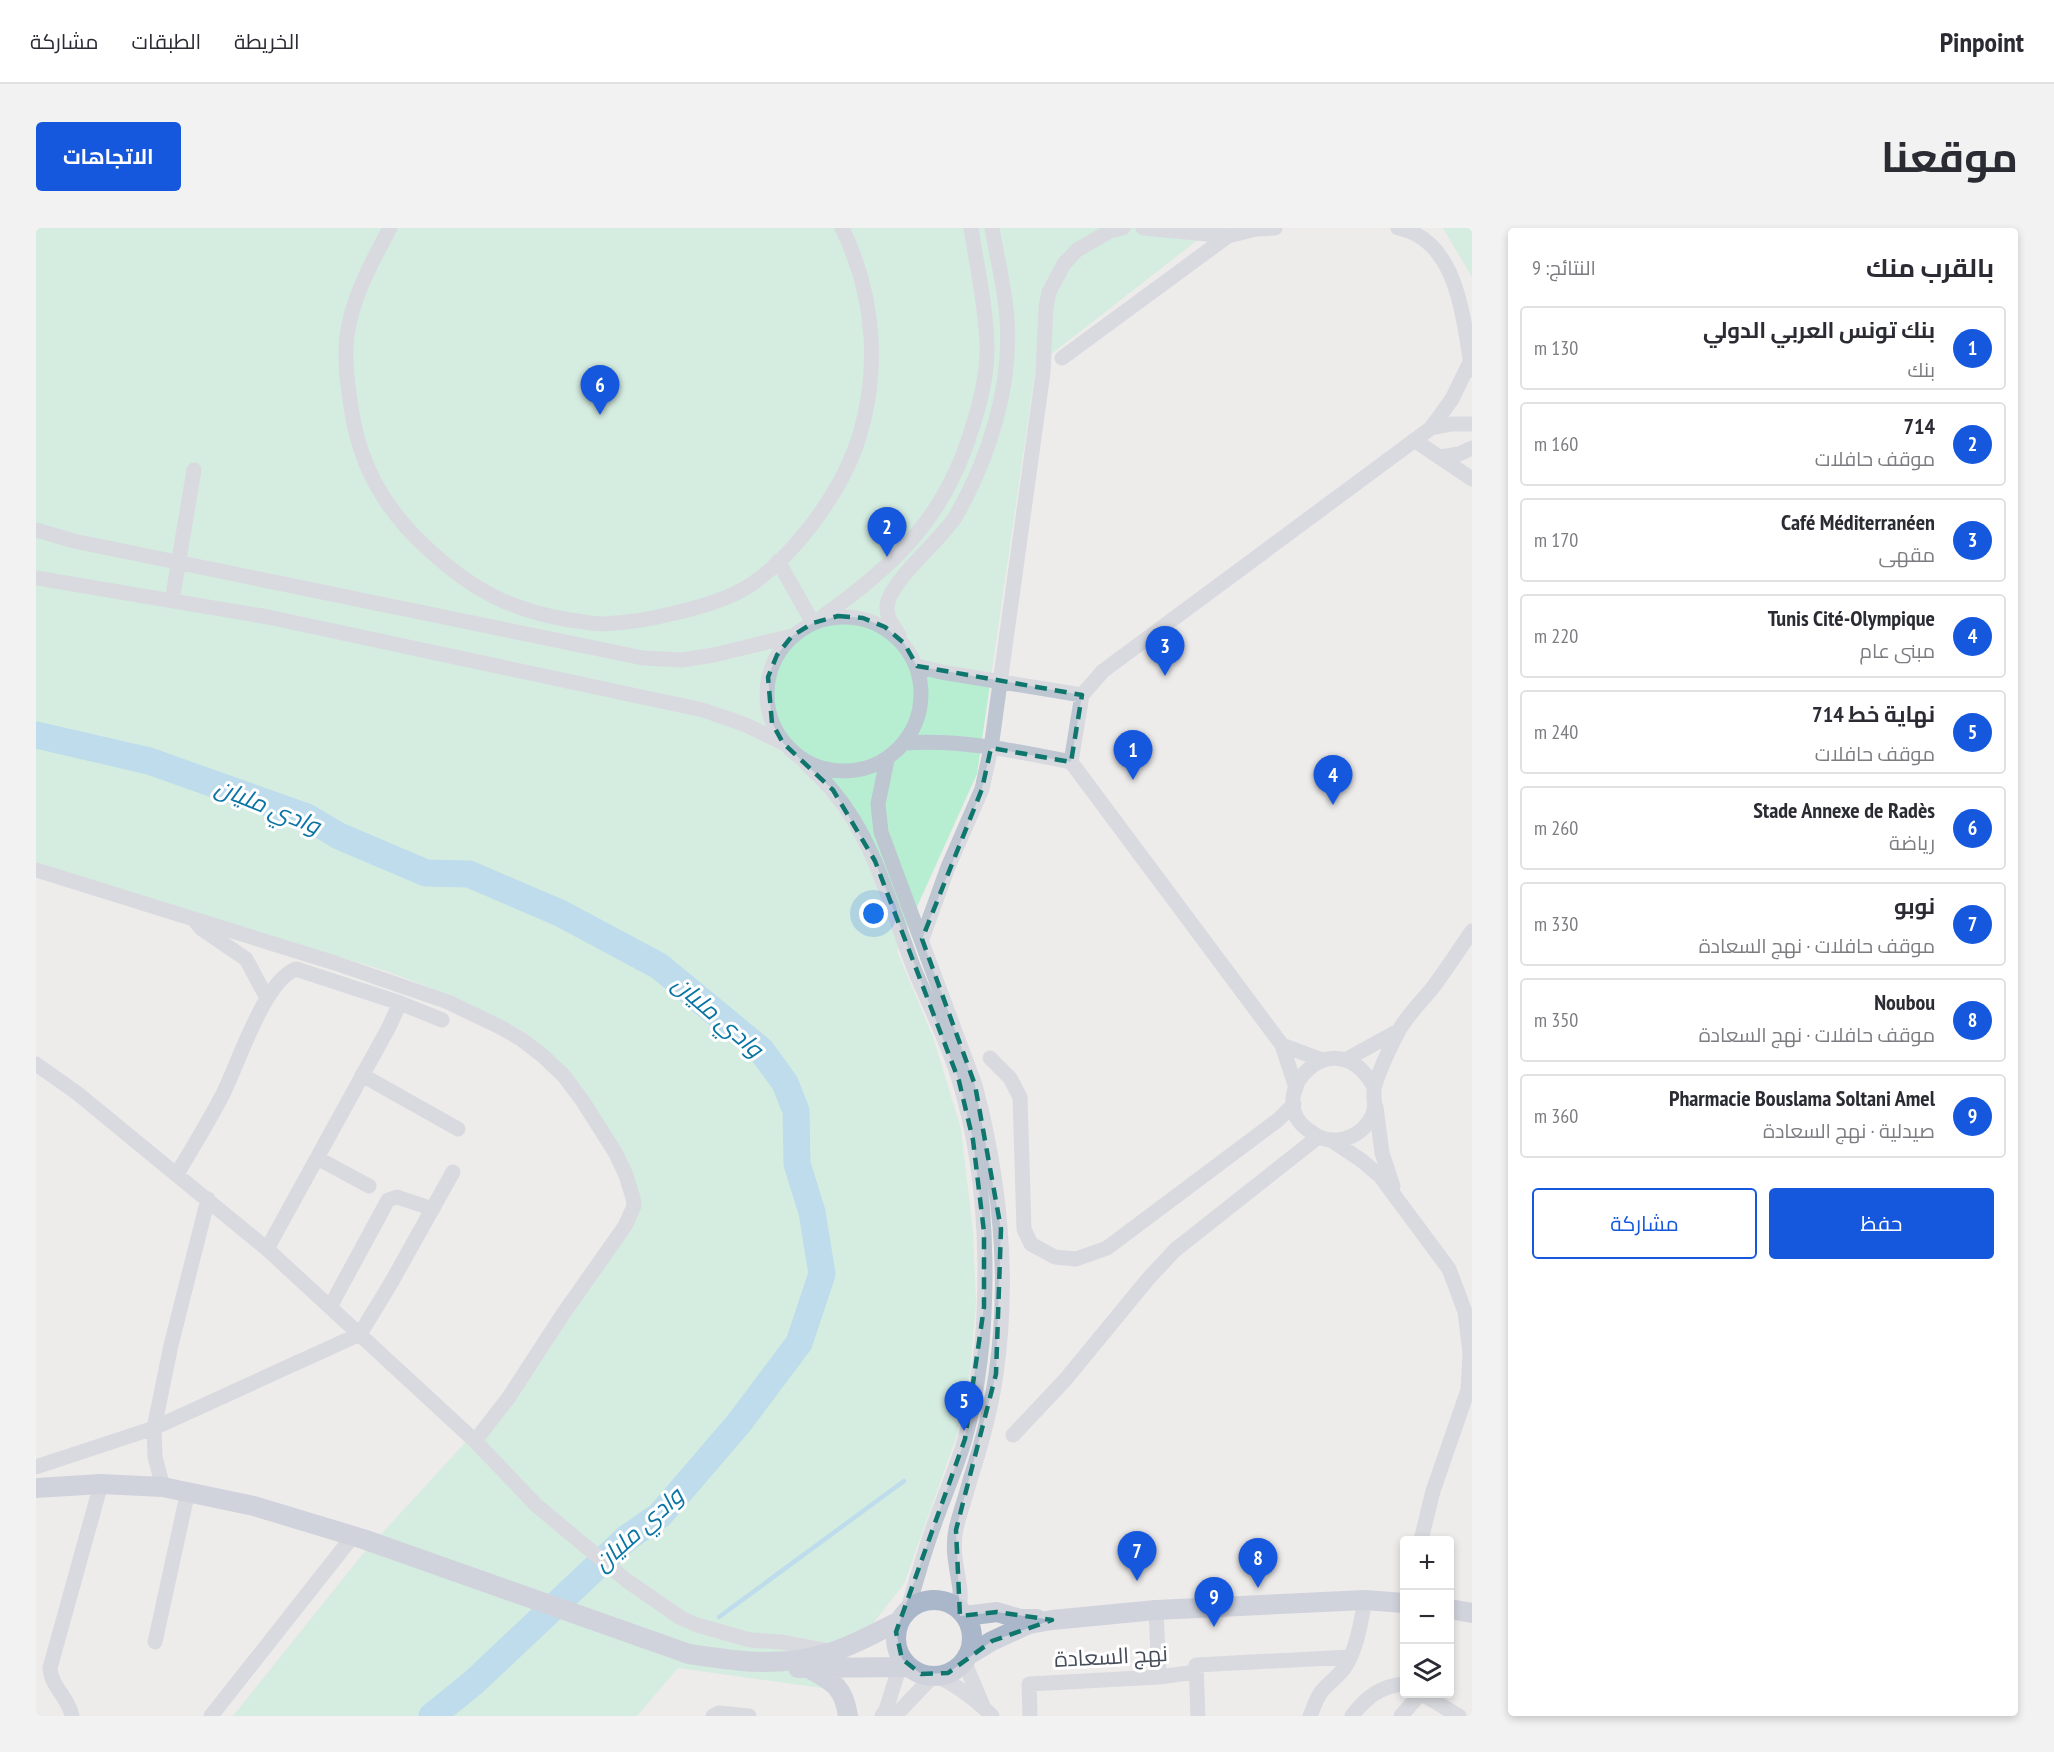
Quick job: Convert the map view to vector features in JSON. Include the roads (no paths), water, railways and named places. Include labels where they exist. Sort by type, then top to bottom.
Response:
[{"type":"main road","points":[[36,1488],[101,1484],[163,1487],[254,1506],[358,1537],[689,1654],[736,1662],[787,1662],[834,1652],[903,1616],[916,1604],[928,1600],[939,1600],[950,1603],[962,1613],[970,1625],[971,1647],[965,1659]]},
{"type":"main road","points":[[769,1663],[784,1668],[903,1664],[921,1674],[936,1676],[948,1673],[992,1641],[1029,1624],[1052,1620],[1156,1610],[1365,1600],[1400,1603]]},
{"type":"main road","points":[[1454,1610],[1472,1613]]},
{"type":"main road","points":[[962,1613],[997,1612],[1020,1619],[1052,1620]]},
{"type":"main road","points":[[903,1616],[896,1641],[903,1664]]},
{"type":"main road","points":[[808,1668],[829,1679],[841,1690],[846,1701],[848,1716]]},
{"type":"street","points":[[390,228],[360,288],[347,337],[347,380],[355,429],[365,464],[389,508],[415,537],[440,561],[486,594],[528,611],[602,624],[649,619],[695,608],[752,584],[806,532],[829,501],[846,472],[866,410],[872,350],[870,316],[854,253],[842,228]]},
{"type":"street","points":[[36,530],[74,541],[643,658],[682,660],[714,655],[792,636],[860,590],[899,555],[923,528],[956,474],[978,410],[985,376],[987,348],[986,321],[971,228]]},
{"type":"street","points":[[804,761],[831,771],[860,771],[886,760],[905,743],[918,720],[922,693],[917,666],[890,620],[887,606],[892,591],[954,518],[972,484],[996,417],[1006,361],[1007,318],[992,228]]},
{"type":"street","points":[[922,939],[948,867],[982,789],[992,748],[1043,373],[1046,307],[1049,292],[1064,264],[1077,249],[1110,231],[1123,228]]},
{"type":"street","points":[[1143,228],[1227,236],[1256,229],[1275,228]]},
{"type":"street","points":[[1398,228],[1405,229],[1427,242],[1444,261],[1456,285],[1471,366],[1431,429]]},
{"type":"street","points":[[1062,358],[1227,236]]},
{"type":"street","points":[[1071,762],[1082,695],[1103,671],[1414,440],[1431,429],[1452,424],[1472,424]]},
{"type":"street","points":[[1414,440],[1472,479]]},
{"type":"street","points":[[1440,457],[1459,454],[1472,448]]},
{"type":"street","points":[[172,601],[194,470]]},
{"type":"street","points":[[778,561],[814,622]]},
{"type":"street","points":[[36,578],[268,617],[703,710],[746,725],[783,743],[804,761],[838,798],[875,861],[915,970],[946,1044],[959,1081],[973,1140],[980,1185],[985,1271],[978,1374],[965,1438],[903,1616]]},
{"type":"street","points":[[814,622],[838,616],[863,618],[885,627],[904,643]]},
{"type":"street","points":[[783,743],[772,723],[766,700],[768,677],[777,655],[792,636]]},
{"type":"street","points":[[917,666],[1082,695]]},
{"type":"street","points":[[905,743],[930,741],[992,748],[1071,762],[1282,1045],[1296,1088]]},
{"type":"street","points":[[886,760],[878,804],[880,826],[975,1085],[985,1123],[1001,1229],[1002,1308],[996,1374],[981,1444],[956,1530],[954,1553],[962,1613]]},
{"type":"street","points":[[36,870],[385,979],[448,1002],[500,1026],[543,1056],[564,1076],[615,1152],[626,1175],[634,1206],[631,1215],[509,1397],[475,1441]]},
{"type":"street","points":[[190,917],[202,929],[246,959],[267,998]]},
{"type":"street","points":[[1374,1087],[1398,1031],[1472,931]]},
{"type":"street","points":[[177,1174],[223,1093],[267,998],[283,976],[296,969],[400,1002],[442,1020]]},
{"type":"street","points":[[267,1249],[389,1027],[400,1002]]},
{"type":"street","points":[[1345,1060],[1398,1031]]},
{"type":"street","points":[[1282,1045],[1322,1060]]},
{"type":"street","points":[[990,1058],[1010,1078],[1020,1097],[1024,1229],[1030,1244],[1055,1257],[1076,1259],[1107,1248],[1278,1120],[1294,1104]]},
{"type":"street","points":[[1398,1200],[1382,1153],[1374,1087],[1366,1073],[1354,1063],[1338,1058],[1322,1060],[1308,1068],[1298,1080],[1293,1096],[1295,1112],[1303,1126],[1370,1166],[1380,1176],[1449,1269],[1464,1311],[1470,1353],[1468,1390],[1433,1491],[1422,1536]]},
{"type":"street","points":[[37,1068],[76,1093],[267,1249],[475,1441],[536,1505],[626,1580],[681,1618],[697,1625],[750,1640],[782,1642],[834,1652]]},
{"type":"street","points":[[362,1075],[458,1129]]},
{"type":"street","points":[[1013,1435],[1069,1375],[1148,1279],[1175,1250],[1324,1139],[1347,1139],[1361,1131],[1371,1118],[1376,1103]]},
{"type":"street","points":[[317,1158],[369,1186]]},
{"type":"street","points":[[36,1467],[154,1428],[360,1334],[391,1284],[453,1172]]},
{"type":"street","points":[[330,1307],[388,1200],[397,1197],[433,1209]]},
{"type":"street","points":[[163,1487],[155,1457],[154,1428],[171,1345],[208,1199]]},
{"type":"street","points":[[72,1716],[69,1707],[50,1677],[50,1668],[101,1484]]},
{"type":"street","points":[[155,1642],[188,1491]]},
{"type":"street","points":[[211,1716],[358,1537]]},
{"type":"street","points":[[1310,1716],[1322,1690],[1345,1668],[1358,1637],[1365,1600]]},
{"type":"street","points":[[1156,1610],[1159,1677]]},
{"type":"street","name":"نهج السعادة","points":[[1030,1716],[1029,1684],[1159,1677],[1196,1668],[1350,1657]]},
{"type":"street","points":[[965,1659],[987,1711]]},
{"type":"street","points":[[882,1716],[903,1664]]},
{"type":"street","points":[[1196,1668],[1197,1716]]},
{"type":"street","points":[[895,1716],[936,1676],[952,1683],[987,1711]]},
{"type":"street","points":[[1352,1716],[1365,1701],[1382,1688],[1400,1684]]},
{"type":"street","points":[[1401,1716],[1417,1698]]},
{"type":"street","points":[[1428,1698],[1459,1716]]},
{"type":"street","points":[[713,1716],[719,1713],[749,1716]]},
{"type":"waterway","name":"وادي مليان","points":[[36,735],[149,761],[307,817],[339,836],[426,873],[469,874],[560,913],[659,966],[761,1050],[785,1083],[796,1111],[797,1164],[812,1212],[822,1274],[799,1343],[739,1423],[660,1515],[627,1538],[473,1683],[432,1716]]},
{"type":"waterway","points":[[719,1617],[904,1481]]},
{"type":"place","name":"Stade Annexe de Radès","points":[[600,415]]},
{"type":"place","name":"714","points":[[887,557]]},
{"type":"place","name":"Café Méditerranéen","points":[[1165,676]]},
{"type":"place","name":"بنك تونس العربي الدولي","points":[[1133,780]]},
{"type":"place","name":"Tunis Cité-Olympique","points":[[1333,805]]},
{"type":"place","name":"نهاية خط 714","points":[[964,1431]]},
{"type":"place","name":"نوبو","points":[[1137,1581]]},
{"type":"place","name":"Noubou","points":[[1258,1588]]},
{"type":"place","name":"Pharmacie Bouslama Soltani Amel","points":[[1214,1627]]}]
